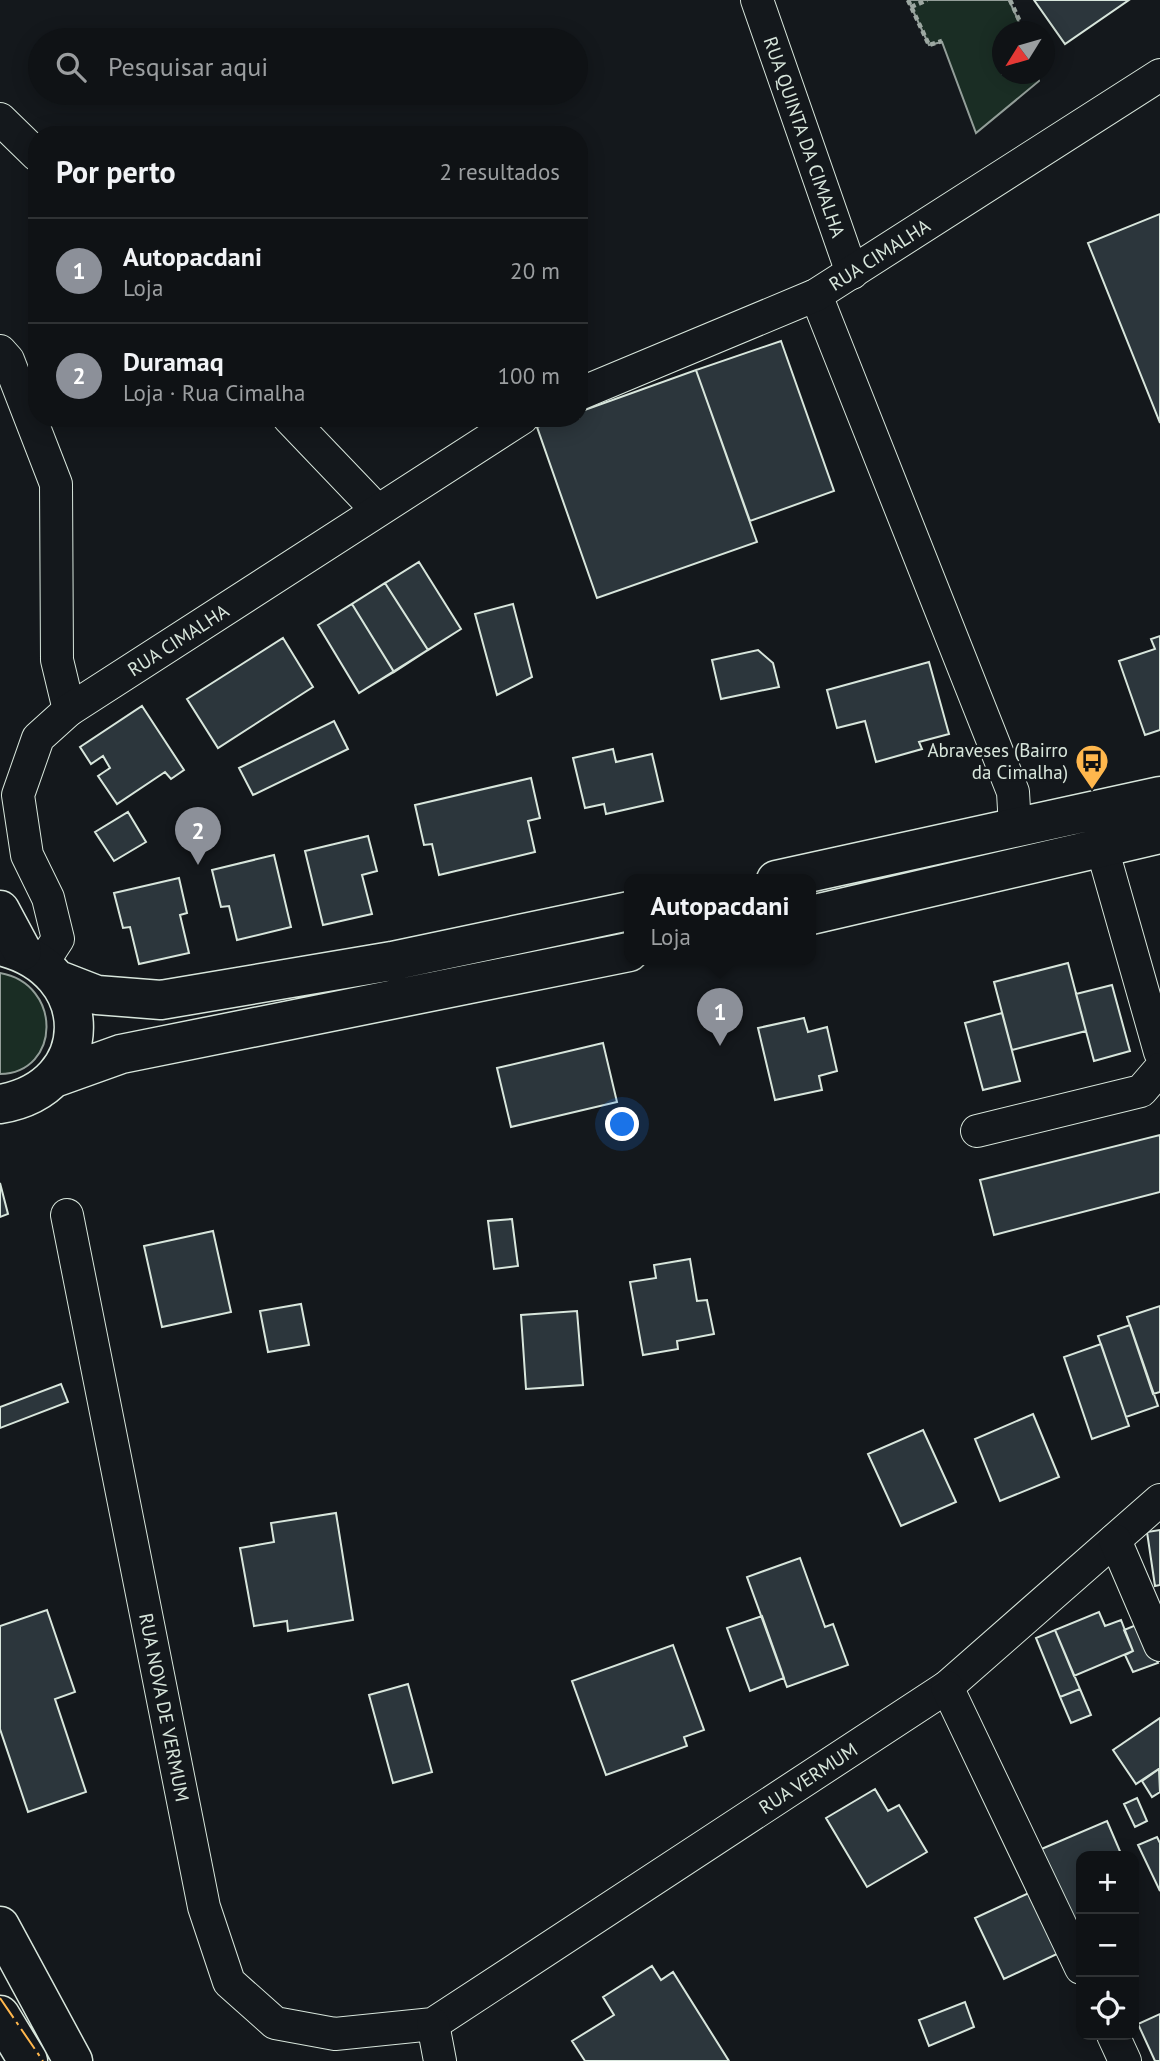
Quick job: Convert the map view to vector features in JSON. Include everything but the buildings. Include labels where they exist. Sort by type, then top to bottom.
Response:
[{"type":"main road","points":[[803,874],[1160,796]]},
{"type":"main road","points":[[816,914],[1160,834]]},
{"type":"main road","points":[[0,910],[31,960],[71,1005],[74,1030],[68,1056],[54,1078],[19,1101],[0,1104]]},
{"type":"main road","points":[[31,960],[97,995],[161,1000],[391,961],[624,912]]},
{"type":"main road","points":[[54,1078],[121,1054],[624,952]]},
{"type":"main road","points":[[0,1926],[73,2061]]},
{"type":"main road","points":[[0,2015],[28,2061]]},
{"type":"street","name":"RUA QUINTA DA CIMALHA","points":[[757,0],[852,273]]},
{"type":"street","name":"RUA CIMALHA","points":[[588,390],[816,295],[1160,75]]},
{"type":"street","points":[[0,119],[28,146]]},
{"type":"street","points":[[816,295],[1013,792],[1015,827]]},
{"type":"street","points":[[0,351],[8,360],[28,412]]},
{"type":"street","points":[[34,427],[56,484],[57,660],[69,710]]},
{"type":"street","points":[[298,427],[377,510]]},
{"type":"street","name":"RUA CIMALHA","points":[[31,960],[58,939],[48,898],[27,855],[18,795],[38,738],[69,710],[508,427]]},
{"type":"street","points":[[1102,848],[1160,1052]]},
{"type":"street","points":[[977,1131],[1141,1091],[1160,1069]]},
{"type":"street","name":"RUA NOVA DE VERMUM","points":[[67,1215],[204,1908],[229,1982],[275,2022],[335,2034],[433,2024]]},
{"type":"street","name":"RUA VERMUM","points":[[433,2024],[947,1687],[1160,1500]]},
{"type":"street","points":[[1115,1540],[1160,1645]]},
{"type":"street","points":[[947,1687],[1076,1958]]},
{"type":"street","points":[[433,2024],[440,2061]]},
{"type":"street","points":[[1115,2040],[1125,2061]]},
{"type":"path","points":[[908,0],[929,45],[942,41]]},
{"type":"path","points":[[911,7],[927,0]]},
{"type":"path","points":[[1010,0],[1020,21]]},
{"type":"green space","points":[[908,0],[1009,0],[1018,21],[992,21],[992,84],[1035,84],[976,133],[942,42],[929,45]]},
{"type":"green space","points":[[0,973],[21,980],[35,993],[44,1010],[46,1027],[43,1045],[35,1059],[20,1070],[0,1074]]},
{"type":"power","points":[[0,1998],[43,2061]]},
{"type":"place","name":"Abraveses (Bairro da Cimalha)","points":[[1092,791]]},
{"type":"place","name":"Duramaq","points":[[198,865]]},
{"type":"place","name":"Autopacdani","points":[[720,1046]]}]
